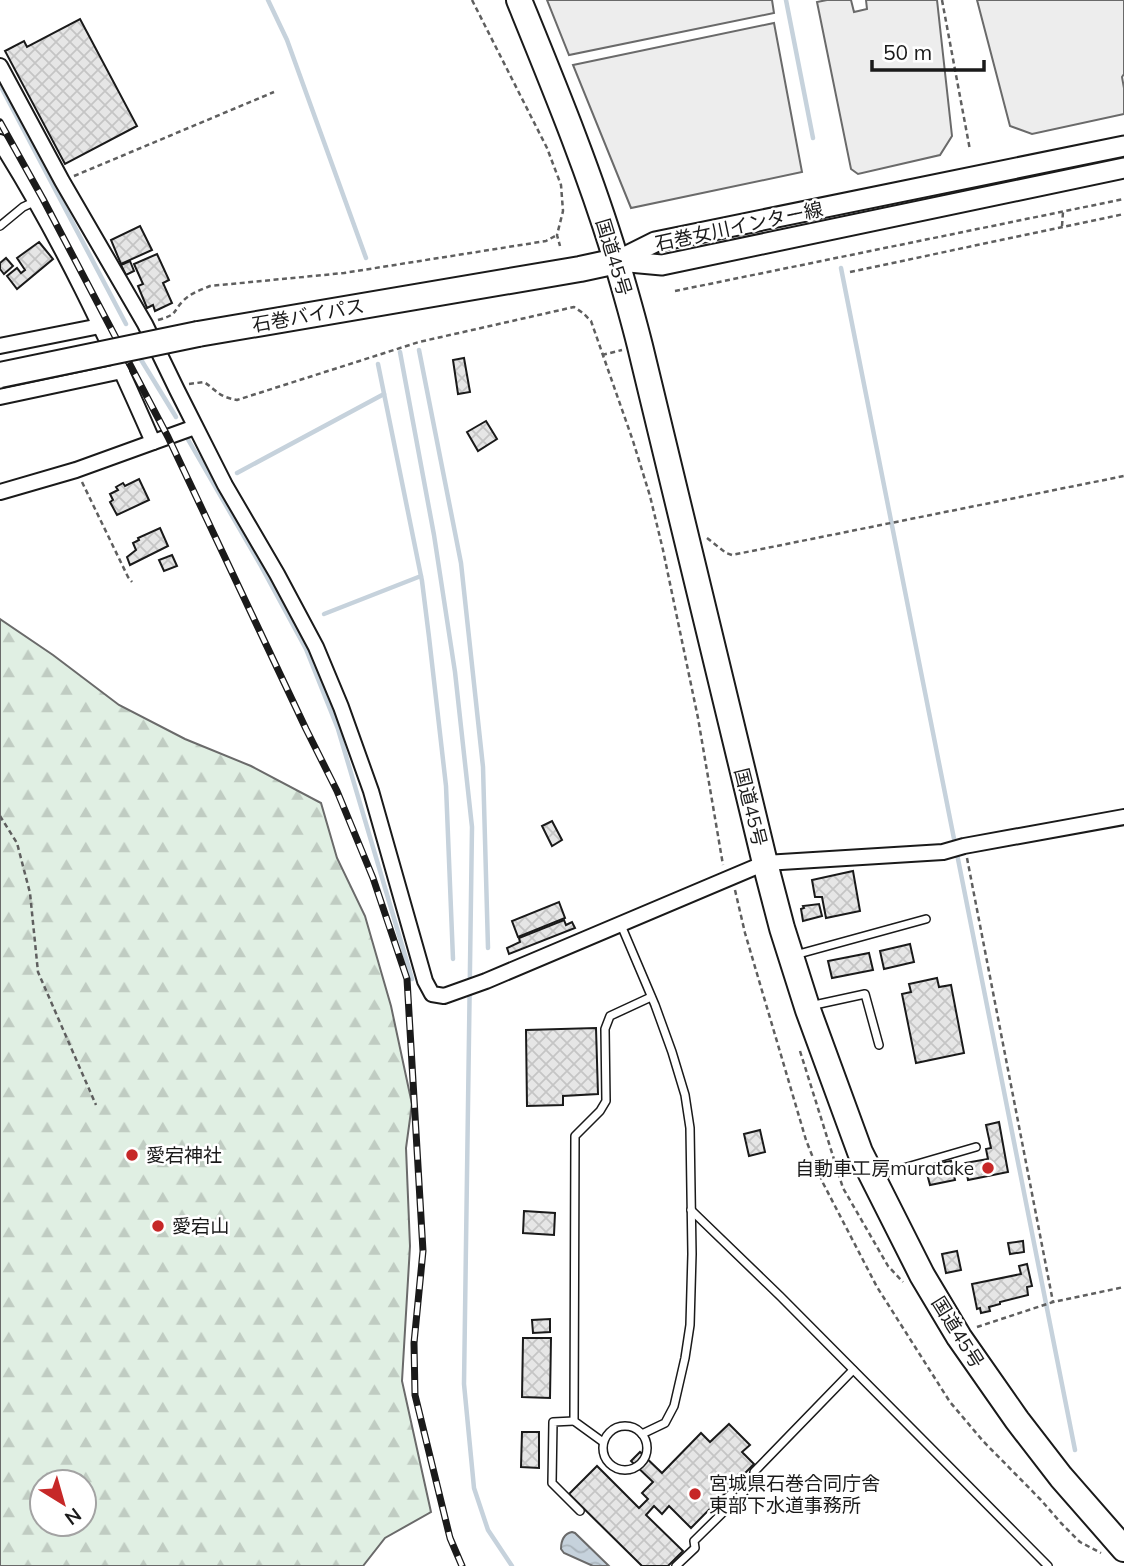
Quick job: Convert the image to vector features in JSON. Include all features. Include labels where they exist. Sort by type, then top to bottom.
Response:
[{"type":"highway","name":"国道45号","points":[[519,0],[585,168],[617,261],[765,863],[808,1010],[856,1140],[922,1275],[959,1337],[1060,1477],[1124,1549]]},
{"type":"highway","name":"石巻バイパス","points":[[0,375],[198,334],[617,261]]},
{"type":"main road","name":"石巻女川インター線","points":[[617,261],[655,242],[1124,146]]},
{"type":"main road","name":"石巻女川インター線","points":[[617,261],[659,265],[1124,168]]},
{"type":"street","points":[[0,66],[62,181],[145,324],[225,485],[316,647],[372,791],[425,981],[432,994],[443,996],[486,981],[765,863],[943,852],[1124,817]]},
{"type":"street","points":[[0,142],[36,201],[84,291],[153,442]]},
{"type":"street","points":[[0,346],[100,326]]},
{"type":"street","points":[[0,397],[122,371]]},
{"type":"street","points":[[0,492],[76,470],[195,427]]},
{"type":"lane","points":[[0,226],[23,207],[36,201]]},
{"type":"lane","points":[[791,956],[926,919]]},
{"type":"lane","points":[[621,925],[672,1052],[690,1128],[690,1325],[685,1358],[674,1406],[665,1423],[642,1434]]},
{"type":"lane","points":[[808,1010],[819,1004],[865,995],[879,1045]]},
{"type":"lane","points":[[574,1421],[575,1136],[600,1111],[606,1101],[605,1029],[610,1016],[651,997]]},
{"type":"lane","points":[[872,1177],[976,1147]]},
{"type":"lane","points":[[691,1210],[1048,1566]]},
{"type":"lane","points":[[676,1566],[695,1548],[694,1541],[753,1483],[754,1472],[853,1370]]},
{"type":"lane","points":[[580,1511],[552,1483],[553,1422],[574,1421],[603,1442]]},
{"type":"lane","points":[[620,1426],[634,1427],[647,1443],[645,1457],[630,1470],[616,1469],[605,1459],[603,1442],[608,1433],[620,1426]]},
{"type":"path","points":[[472,0],[547,148],[561,185],[563,211],[557,235],[560,246]]},
{"type":"path","points":[[942,0],[971,150]]},
{"type":"path","points":[[62,181],[274,92]]},
{"type":"path","points":[[675,291],[1124,199]]},
{"type":"path","points":[[1062,227],[1063,212]]},
{"type":"path","points":[[850,272],[1124,214]]},
{"type":"path","points":[[145,324],[173,316],[183,300],[210,286],[344,273],[546,241],[557,235]]},
{"type":"path","points":[[177,390],[191,383],[204,382],[217,394],[237,400],[419,342],[574,307],[583,313],[591,321],[650,496],[698,718],[726,879]]},
{"type":"path","points":[[76,470],[132,582]]},
{"type":"path","points":[[702,534],[732,555],[1124,476]]},
{"type":"path","points":[[0,816],[17,843],[30,893],[38,972],[96,1105]]},
{"type":"path","points":[[959,848],[1053,1302]]},
{"type":"path","points":[[959,1337],[981,1324],[1053,1302],[1124,1287]]},
{"type":"green space","points":[[0,619],[119,705],[185,739],[251,766],[321,803],[337,858],[365,916],[391,1006],[412,1104],[406,1148],[410,1246],[402,1381],[431,1512],[385,1538],[363,1566],[0,1566]]},
{"type":"shaded area","points":[[547,0],[772,0],[774,13],[569,55]]},
{"type":"shaded area","points":[[851,0],[854,12],[867,9],[866,0],[937,0],[952,136],[940,155],[858,174],[851,169],[817,2]]},
{"type":"shaded area","points":[[977,0],[1124,0],[1124,114],[1032,134],[1010,126]]},
{"type":"shaded area","points":[[774,23],[802,172],[631,208],[573,65]]},
{"type":"water","points":[[572,1532],[609,1566],[593,1566],[564,1553],[561,1549],[562,1541],[566,1534]]},
{"type":"building","points":[[80,19],[137,126],[65,164],[5,51],[24,41],[27,47]]},
{"type":"building","points":[[140,226],[152,250],[121,264],[111,240]]},
{"type":"building","points":[[39,242],[53,259],[17,289],[7,276],[17,268],[21,273],[25,270],[17,258]]},
{"type":"building","points":[[157,254],[169,280],[163,283],[172,303],[155,311],[153,305],[147,308],[138,286],[143,284],[134,264]]},
{"type":"building","points":[[6,258],[13,266],[4,274],[0,263]]},
{"type":"building","points":[[130,261],[134,271],[126,275],[121,265]]},
{"type":"building","points":[[464,358],[470,392],[458,394],[453,360]]},
{"type":"building","points":[[486,421],[497,439],[478,451],[467,432]]},
{"type":"building","points":[[139,479],[149,500],[117,515],[110,502],[113,500],[110,494],[118,490],[116,487],[123,483],[125,486]]},
{"type":"building","points":[[160,528],[168,546],[130,565],[127,557],[136,550],[133,543]]},
{"type":"building","points":[[172,555],[177,566],[164,571],[159,560]]},
{"type":"building","points":[[552,821],[562,840],[552,846],[542,826]]},
{"type":"building","points":[[853,871],[860,911],[826,918],[822,897],[815,897],[812,880]]},
{"type":"building","points":[[559,902],[565,918],[518,937],[512,921]]},
{"type":"building","points":[[819,904],[822,916],[803,921],[803,906]]},
{"type":"building","points":[[564,920],[566,925],[572,922],[575,928],[509,954],[507,948],[520,942],[519,938]]},
{"type":"building","points":[[910,944],[914,962],[884,969],[880,951]]},
{"type":"building","points":[[869,953],[873,970],[832,978],[828,961]]},
{"type":"building","points":[[937,978],[939,987],[951,985],[964,1053],[916,1063],[902,994],[911,992],[909,984]]},
{"type":"building","points":[[596,1028],[598,1094],[563,1096],[563,1105],[527,1106],[526,1030]]},
{"type":"building","points":[[999,1122],[1008,1172],[968,1180],[965,1163],[988,1159],[986,1149],[991,1148],[986,1125]]},
{"type":"building","points":[[760,1130],[765,1152],[749,1156],[744,1134]]},
{"type":"building","points":[[951,1161],[955,1180],[930,1185],[925,1166]]},
{"type":"building","points":[[524,1211],[555,1213],[554,1235],[523,1233]]},
{"type":"building","points":[[1023,1241],[1024,1252],[1010,1254],[1008,1243]]},
{"type":"building","points":[[957,1251],[961,1270],[946,1273],[942,1254]]},
{"type":"building","points":[[1027,1264],[1032,1286],[1027,1287],[1028,1295],[1000,1302],[989,1307],[990,1311],[981,1313],[980,1308],[977,1309],[972,1284],[1021,1274],[1019,1266]]},
{"type":"building","points":[[550,1319],[550,1332],[533,1333],[532,1320]]},
{"type":"building","points":[[523,1338],[551,1338],[550,1398],[522,1397]]},
{"type":"building","points":[[729,1424],[750,1445],[742,1452],[754,1464],[691,1528],[669,1506],[662,1514],[654,1506],[646,1515],[683,1551],[668,1566],[642,1566],[569,1494],[597,1466],[639,1508],[648,1499],[642,1493],[653,1482],[631,1461],[640,1452],[662,1473],[701,1433],[710,1442]]},
{"type":"building","points":[[522,1432],[539,1432],[539,1468],[521,1467]]},
{"type":"waterway","points":[[268,0],[287,40],[366,258]]},
{"type":"waterway","points":[[786,0],[813,138]]},
{"type":"waterway","points":[[0,85],[126,324]]},
{"type":"waterway","points":[[841,268],[1075,1450]]},
{"type":"waterway","points":[[419,350],[461,563],[483,767],[488,948]]},
{"type":"waterway","points":[[400,352],[434,535],[455,672],[472,827],[464,1384],[474,1488],[488,1530],[512,1566]]},
{"type":"waterway","points":[[140,358],[176,417]]},
{"type":"waterway","points":[[378,364],[422,581],[446,786],[453,959]]},
{"type":"waterway","points":[[237,473],[384,394]]},
{"type":"waterway","points":[[186,436],[306,649],[338,729],[412,979]]},
{"type":"waterway","points":[[324,614],[421,576]]},
{"type":"railway","points":[[0,122],[168,437],[337,791],[373,878],[407,979],[423,1251],[414,1343],[415,1395],[450,1538],[462,1566]]},
{"type":"place","name":"愛宕神社","points":[[132,1155]]},
{"type":"place","name":"自動車工房muratake","points":[[988,1168]]},
{"type":"place","name":"愛宕山","points":[[158,1226]]},
{"type":"place","name":"宮城県石巻合同庁舎 東部下水道事務所","points":[[695,1494]]}]
